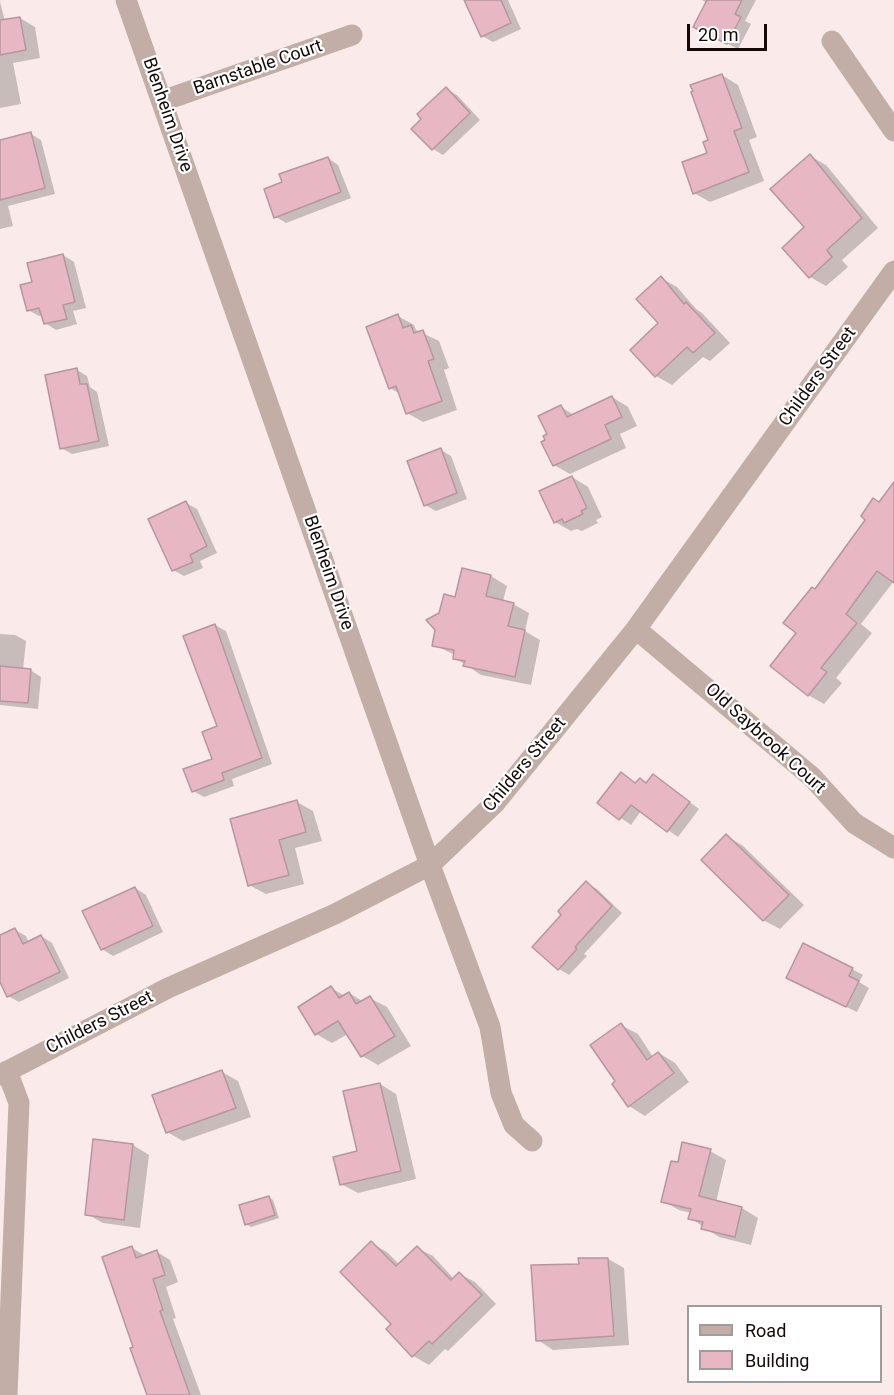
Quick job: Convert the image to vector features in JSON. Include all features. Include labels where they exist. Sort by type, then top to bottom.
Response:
[{"type":"street","name":"Blenheim Drive","points":[[126,0],[430,865],[490,1027],[501,1093],[514,1125],[532,1141]]},
{"type":"street","name":"Barnstable Court","points":[[162,101],[352,35]]},
{"type":"street","points":[[832,41],[894,131]]},
{"type":"street","name":"Childers Street","points":[[3,1073],[168,988],[334,914],[430,865],[495,803],[636,629],[894,271]]},
{"type":"street","name":"Old Saybrook Court","points":[[636,629],[812,777],[854,823],[894,848]]},
{"type":"street","points":[[3,1073],[19,1103],[7,1395]]},
{"type":"building","points":[[464,0],[501,0],[511,23],[481,37]]},
{"type":"building","points":[[707,0],[742,0],[735,14],[741,17],[727,44],[693,27]]},
{"type":"building","points":[[20,17],[26,50],[0,55],[0,20]]},
{"type":"building","points":[[722,74],[742,128],[734,131],[749,172],[693,194],[682,162],[707,153],[703,142],[708,140],[690,85]]},
{"type":"building","points":[[446,87],[470,113],[432,150],[411,129],[421,119],[417,114]]},
{"type":"building","points":[[31,132],[45,188],[0,200],[0,140]]},
{"type":"building","points":[[810,154],[862,218],[827,250],[832,257],[809,278],[782,248],[804,227],[770,189]]},
{"type":"building","points":[[328,157],[341,192],[274,218],[264,189],[282,182],[279,174]]},
{"type":"building","points":[[63,254],[75,302],[63,305],[67,319],[44,324],[39,308],[27,311],[20,285],[32,282],[27,263]]},
{"type":"building","points":[[661,276],[684,304],[686,302],[715,333],[693,353],[687,347],[655,377],[630,350],[658,323],[636,299]]},
{"type":"building","points":[[398,314],[403,328],[411,325],[414,333],[423,330],[434,359],[428,361],[442,401],[406,414],[396,386],[389,389],[366,327]]},
{"type":"building","points":[[77,368],[80,384],[87,384],[99,441],[60,449],[45,375]]},
{"type":"building","points":[[612,396],[622,417],[605,425],[611,439],[553,466],[541,442],[545,440],[543,436],[547,434],[538,416],[561,405],[567,417]]},
{"type":"building","points":[[441,448],[457,493],[424,506],[407,461]]},
{"type":"building","points":[[572,476],[587,508],[581,511],[583,514],[564,523],[562,519],[554,523],[539,491]]},
{"type":"building","points":[[894,482],[894,583],[877,571],[846,614],[857,623],[821,668],[827,672],[808,696],[770,666],[796,633],[783,623],[812,587],[815,589],[865,520],[861,516],[873,498],[879,502]]},
{"type":"building","points":[[186,501],[207,546],[190,555],[193,562],[172,571],[148,519]]},
{"type":"building","points":[[462,568],[491,575],[486,596],[514,603],[508,626],[525,630],[515,677],[463,666],[465,661],[453,659],[454,650],[432,646],[435,630],[426,620],[439,613],[444,594],[455,597]]},
{"type":"building","points":[[215,624],[262,758],[222,773],[224,780],[192,792],[183,769],[212,759],[202,732],[217,726],[183,636]]},
{"type":"building","points":[[0,666],[31,669],[28,703],[0,701]]},
{"type":"building","points":[[621,772],[635,783],[640,778],[646,783],[653,774],[690,802],[667,832],[631,805],[619,820],[597,803]]},
{"type":"building","points":[[297,800],[306,832],[279,840],[289,875],[248,886],[230,819]]},
{"type":"building","points":[[726,834],[789,895],[763,921],[701,860]]},
{"type":"building","points":[[586,881],[612,906],[575,947],[577,949],[558,970],[532,947],[561,915],[558,911]]},
{"type":"building","points":[[135,887],[153,926],[101,950],[82,911]]},
{"type":"building","points":[[15,928],[23,944],[41,935],[60,972],[7,997],[0,982],[0,935]]},
{"type":"building","points":[[803,943],[853,968],[849,976],[859,981],[846,1007],[786,978]]},
{"type":"building","points":[[331,986],[339,998],[349,992],[356,1004],[370,996],[395,1036],[361,1057],[338,1021],[315,1035],[298,1007]]},
{"type":"building","points":[[621,1023],[647,1060],[658,1052],[674,1073],[628,1107],[612,1084],[615,1081],[590,1045]]},
{"type":"building","points":[[222,1070],[236,1108],[166,1133],[152,1095]]},
{"type":"building","points":[[380,1083],[401,1171],[340,1185],[333,1157],[357,1151],[343,1091]]},
{"type":"building","points":[[93,1139],[133,1144],[124,1220],[85,1215]]},
{"type":"building","points":[[682,1142],[711,1149],[699,1196],[742,1207],[735,1237],[701,1229],[703,1222],[688,1219],[691,1209],[661,1202],[671,1161],[678,1162]]},
{"type":"building","points":[[269,1196],[275,1215],[245,1225],[239,1205]]},
{"type":"building","points":[[371,1241],[396,1266],[417,1246],[451,1280],[459,1272],[482,1295],[432,1344],[429,1341],[412,1357],[386,1329],[391,1324],[340,1272]]},
{"type":"building","points":[[132,1246],[136,1258],[157,1250],[165,1275],[153,1279],[163,1310],[160,1311],[190,1395],[147,1395],[102,1257]]},
{"type":"building","points":[[578,1258],[608,1258],[614,1336],[536,1341],[531,1265],[579,1264]]}]
